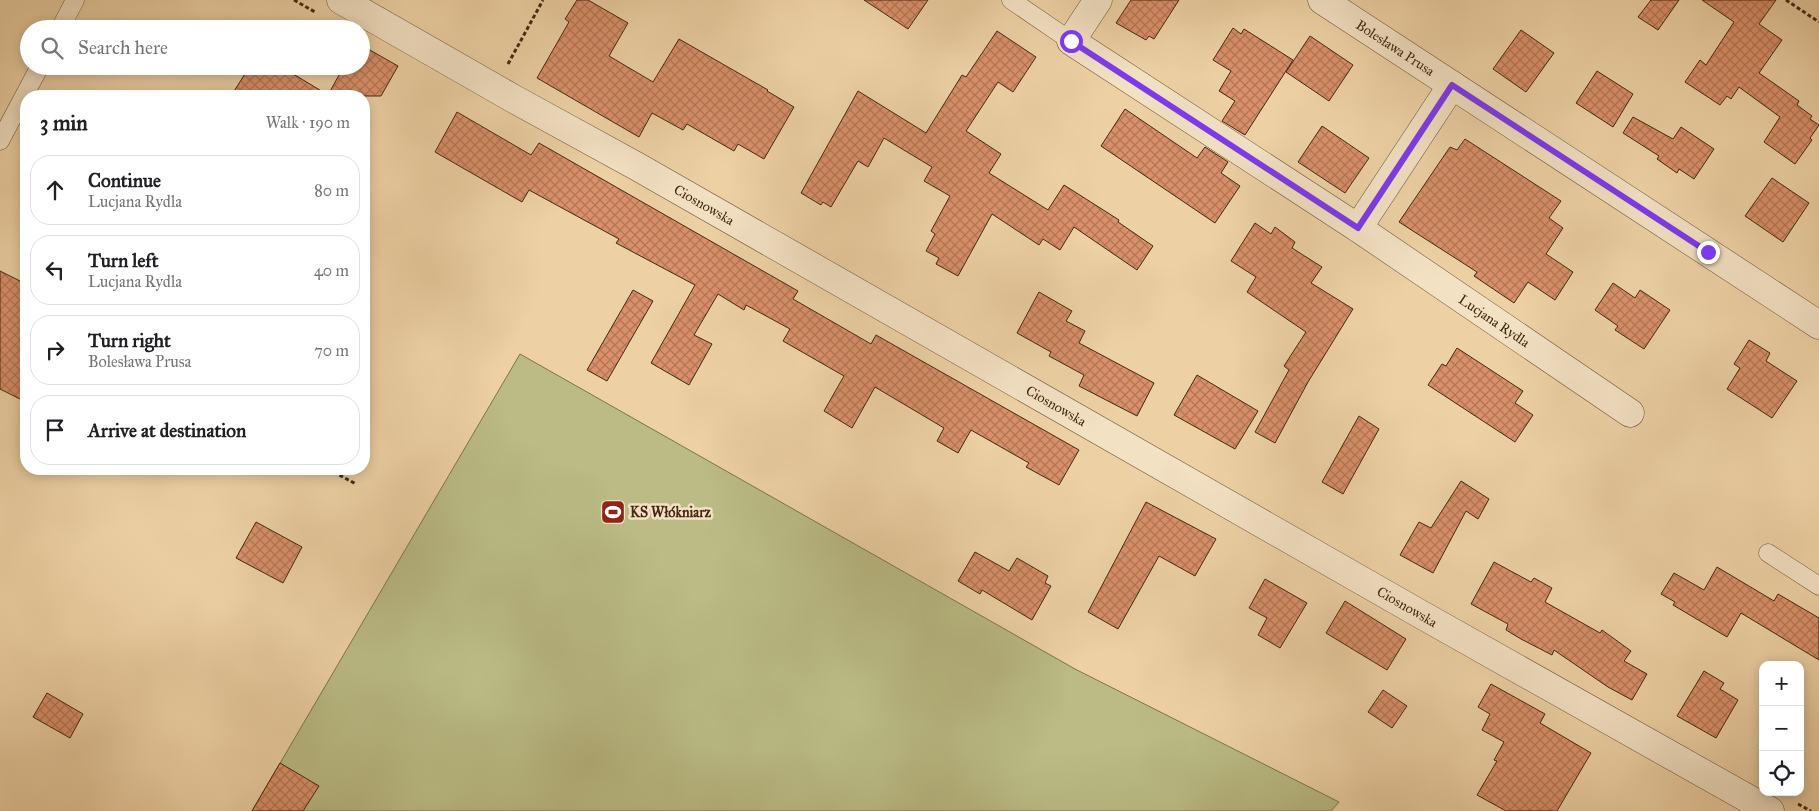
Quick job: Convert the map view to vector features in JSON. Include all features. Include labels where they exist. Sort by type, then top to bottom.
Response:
[{"type":"street","name":"Ciosnowska","points":[[342,0],[514,100],[638,167],[1430,620],[1770,811]]},
{"type":"street","points":[[1071,41],[1098,0]]},
{"type":"street","name":"Bolesława Prusa","points":[[1322,0],[1819,325]]},
{"type":"street","name":"Lucjana Rydla","points":[[1071,41],[1358,228],[1630,414]]},
{"type":"street","points":[[1358,228],[1452,85]]},
{"type":"lane","points":[[65,20],[75,0]]},
{"type":"lane","points":[[1010,0],[1071,41]]},
{"type":"lane","points":[[27,90],[35,75]]},
{"type":"lane","points":[[0,142],[20,104]]},
{"type":"lane","points":[[1768,553],[1819,586]]},
{"type":"path","points":[[508,65],[543,0]]},
{"type":"path","points":[[1786,0],[1819,22]]},
{"type":"path","points":[[339,475],[356,484]]},
{"type":"green space","name":"KS Włókniarz","points":[[520,354],[1075,669],[1339,802],[1331,811],[252,811]]},
{"type":"building","points":[[577,0],[588,0],[628,23],[609,56],[653,82],[679,39],[794,107],[764,159],[738,144],[734,151],[687,124],[683,130],[652,113],[639,137],[537,78],[569,22],[565,19]]},
{"type":"building","points":[[864,0],[928,0],[908,29]]},
{"type":"building","points":[[1131,0],[1179,0],[1154,39],[1149,36],[1146,40],[1116,23]]},
{"type":"building","points":[[1651,0],[1679,0],[1658,30],[1638,17]]},
{"type":"building","points":[[1702,0],[1776,0],[1759,24],[1782,40],[1759,73],[1799,101],[1797,105],[1812,116],[1810,119],[1819,125],[1810,138],[1812,140],[1795,164],[1764,142],[1780,117],[1739,87],[1731,99],[1727,96],[1720,105],[1685,82],[1700,60],[1706,65],[1734,22]]},
{"type":"building","points":[[1233,28],[1241,34],[1244,29],[1293,60],[1245,135],[1222,121],[1235,101],[1219,91],[1231,71],[1213,60]]},
{"type":"building","points":[[1521,30],[1554,53],[1526,92],[1493,69]]},
{"type":"building","points":[[997,31],[1036,57],[1013,92],[998,82],[966,131],[1001,154],[989,173],[1048,210],[1064,185],[1119,220],[1118,222],[1153,246],[1137,270],[1074,227],[1060,250],[1043,239],[1039,245],[992,214],[958,276],[936,264],[939,258],[926,251],[935,234],[931,231],[950,196],[924,181],[932,167],[884,138],[868,167],[858,161],[831,207],[823,202],[821,205],[801,193],[858,91],[926,133],[962,75],[966,77]]},
{"type":"building","points":[[1310,36],[1353,65],[1329,101],[1286,72]]},
{"type":"building","points":[[370,50],[398,66],[381,96],[370,96],[370,90],[331,90],[339,75],[370,75]]},
{"type":"building","points":[[1597,71],[1633,94],[1613,127],[1576,103]]},
{"type":"building","points":[[244,75],[295,75],[320,90],[235,90]]},
{"type":"building","points":[[1125,109],[1197,158],[1205,147],[1228,162],[1221,173],[1240,186],[1215,223],[1101,146]]},
{"type":"building","points":[[457,112],[531,155],[539,143],[798,291],[793,299],[871,344],[876,335],[1079,450],[1059,485],[1026,467],[1029,463],[971,430],[958,453],[937,441],[944,428],[875,387],[852,428],[824,411],[844,376],[783,341],[790,329],[746,305],[744,310],[718,294],[694,335],[712,344],[689,385],[651,363],[695,285],[616,243],[619,239],[529,190],[522,202],[435,152]]},
{"type":"building","points":[[1633,117],[1673,139],[1681,127],[1714,149],[1694,179],[1679,169],[1677,173],[1657,159],[1659,156],[1623,133]]},
{"type":"building","points":[[1322,126],[1369,158],[1345,193],[1298,162]]},
{"type":"building","points":[[1465,139],[1561,201],[1549,218],[1563,228],[1546,254],[1573,272],[1555,300],[1528,282],[1514,303],[1474,276],[1477,272],[1399,222],[1450,147],[1457,150]]},
{"type":"building","points":[[1772,178],[1809,203],[1783,242],[1745,216]]},
{"type":"building","points":[[1255,223],[1271,234],[1275,227],[1295,242],[1292,248],[1322,267],[1311,283],[1353,309],[1308,382],[1275,443],[1255,432],[1289,370],[1284,366],[1306,332],[1247,292],[1256,277],[1231,261]]},
{"type":"building","points":[[0,271],[20,281],[20,399],[0,389]]},
{"type":"building","points":[[1613,283],[1635,298],[1640,290],[1670,310],[1644,349],[1615,330],[1618,326],[1595,310]]},
{"type":"building","points":[[633,290],[653,301],[607,381],[587,370]]},
{"type":"building","points":[[1039,292],[1072,311],[1066,321],[1085,331],[1079,343],[1154,383],[1137,416],[1079,386],[1084,375],[1049,356],[1051,352],[1017,333]]},
{"type":"building","points":[[1749,340],[1770,353],[1766,361],[1797,381],[1772,418],[1727,389],[1740,368],[1734,364]]},
{"type":"building","points":[[1457,348],[1523,391],[1515,403],[1533,415],[1515,442],[1428,385],[1442,364],[1446,366]]},
{"type":"building","points":[[1197,375],[1258,411],[1235,449],[1174,415]]},
{"type":"building","points":[[1359,416],[1379,429],[1343,494],[1322,482]]},
{"type":"building","points":[[1461,481],[1489,499],[1478,519],[1466,511],[1433,573],[1400,555],[1419,522],[1431,528]]},
{"type":"building","points":[[1146,502],[1216,539],[1195,576],[1159,556],[1118,629],[1088,612]]},
{"type":"building","points":[[256,522],[302,547],[283,583],[236,558]]},
{"type":"building","points":[[975,552],[1009,571],[1017,558],[1048,576],[1045,583],[1051,586],[1032,620],[982,590],[980,594],[958,581]]},
{"type":"building","points":[[1494,562],[1531,582],[1534,578],[1552,588],[1545,602],[1600,633],[1602,630],[1631,651],[1624,661],[1647,674],[1632,700],[1608,687],[1554,650],[1552,655],[1521,639],[1506,630],[1508,624],[1471,604]]},
{"type":"building","points":[[1717,567],[1774,601],[1778,594],[1819,618],[1819,660],[1741,613],[1727,637],[1673,605],[1675,602],[1661,594],[1674,573],[1704,590]]},
{"type":"building","points":[[1265,579],[1307,603],[1280,648],[1258,635],[1267,618],[1249,608]]},
{"type":"building","points":[[1345,601],[1406,639],[1387,670],[1326,633]]},
{"type":"building","points":[[1704,671],[1724,683],[1720,689],[1738,700],[1716,738],[1677,716]]},
{"type":"building","points":[[1491,684],[1545,714],[1540,723],[1591,753],[1557,811],[1506,811],[1477,795],[1497,761],[1494,760],[1504,742],[1482,730],[1490,714],[1478,707]]},
{"type":"building","points":[[1383,690],[1407,706],[1392,728],[1368,712]]},
{"type":"building","points":[[47,693],[83,714],[70,738],[33,717]]},
{"type":"building","points":[[280,763],[319,786],[303,811],[252,811]]},
{"type":"place","name":"KS Włókniarz","points":[[613,512]]},
{"type":"route","points":[[1071,41],[1358,228],[1440,100],[1452,85],[1708,252]]}]
